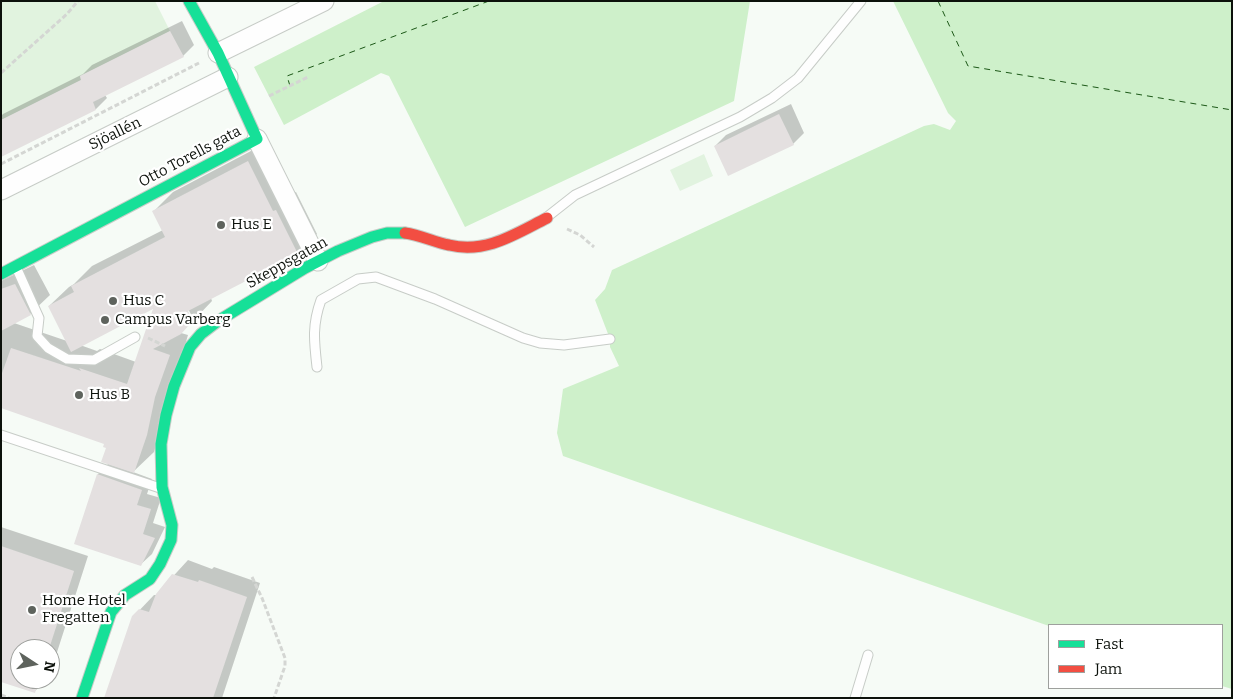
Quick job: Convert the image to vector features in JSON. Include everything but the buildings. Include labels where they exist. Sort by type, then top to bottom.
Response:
[{"type":"street","name":"Otto Torells gata","points":[[1,274],[257,139],[218,52],[188,1]]},
{"type":"street","points":[[218,52],[324,1]]},
{"type":"street","name":"Sjöallén","points":[[1,190],[228,77]]},
{"type":"street","points":[[257,139],[318,261]]},
{"type":"street","name":"Skeppsgatan","points":[[82,698],[111,612],[126,595],[150,579],[165,553],[173,533],[162,488],[162,438],[179,370],[195,340],[216,322],[282,279],[372,237],[399,231],[410,232],[450,245],[476,248],[494,243],[547,218]]},
{"type":"lane","points":[[547,218],[575,195],[740,117],[772,98],[798,78],[861,1]]},
{"type":"lane","points":[[16,266],[39,318],[37,336],[48,348],[67,358],[94,360],[135,337]]},
{"type":"lane","points":[[316,367],[314,317],[321,300],[358,279],[376,277],[435,299],[523,338],[540,343],[564,344],[610,339]]},
{"type":"lane","points":[[1,435],[162,488]]},
{"type":"lane","points":[[855,698],[868,655]]},
{"type":"path","points":[[1,73],[54,27],[78,1]]},
{"type":"path","points":[[1,164],[218,52]]},
{"type":"path","points":[[269,96],[308,77]]},
{"type":"path","points":[[547,218],[580,235],[594,246]]},
{"type":"path","points":[[135,337],[146,337],[186,356]]},
{"type":"path","points":[[252,577],[285,658],[285,666],[274,698]]},
{"type":"path","points":[[1,695],[9,698]]},
{"type":"shaded area","points":[[1,1],[155,1],[170,31],[80,76],[81,80],[1,120]]},
{"type":"shaded area","points":[[384,1],[750,1],[734,101],[465,227],[389,76],[381,73],[284,125],[254,67]]},
{"type":"shaded area","points":[[893,1],[1232,1],[1232,689],[1223,686],[1223,624],[1048,624],[1048,626],[563,456],[557,433],[563,389],[619,366],[610,347],[610,339],[595,300],[605,289],[612,270],[924,126],[934,124],[950,130],[956,121],[948,113]]},
{"type":"shaded area","points":[[704,154],[713,176],[680,191],[670,170]]},
{"type":"ferry route","points":[[290,86],[287,76],[489,1]]},
{"type":"ferry route","points":[[938,1],[968,66],[1232,110]]},
{"type":"traffic: fast","points":[[1,274],[257,139],[218,53],[189,1]]},
{"type":"traffic: fast","points":[[82,698],[111,612],[125,595],[150,579],[160,564],[171,540],[172,525],[162,487],[161,444],[174,386],[190,347],[201,334],[218,321],[305,268],[338,251],[372,237],[387,233],[405,233]]},
{"type":"traffic: jam","points":[[405,233],[449,245],[475,247],[500,241],[547,218]]},
{"type":"place","name":"Hus E","points":[[221,225]]},
{"type":"place","name":"Hus C","points":[[113,301]]},
{"type":"place","name":"Campus Varberg","points":[[105,320]]},
{"type":"place","name":"Hus B","points":[[79,395]]},
{"type":"place","name":"Home Hotel Fregatten","points":[[32,610]]}]
